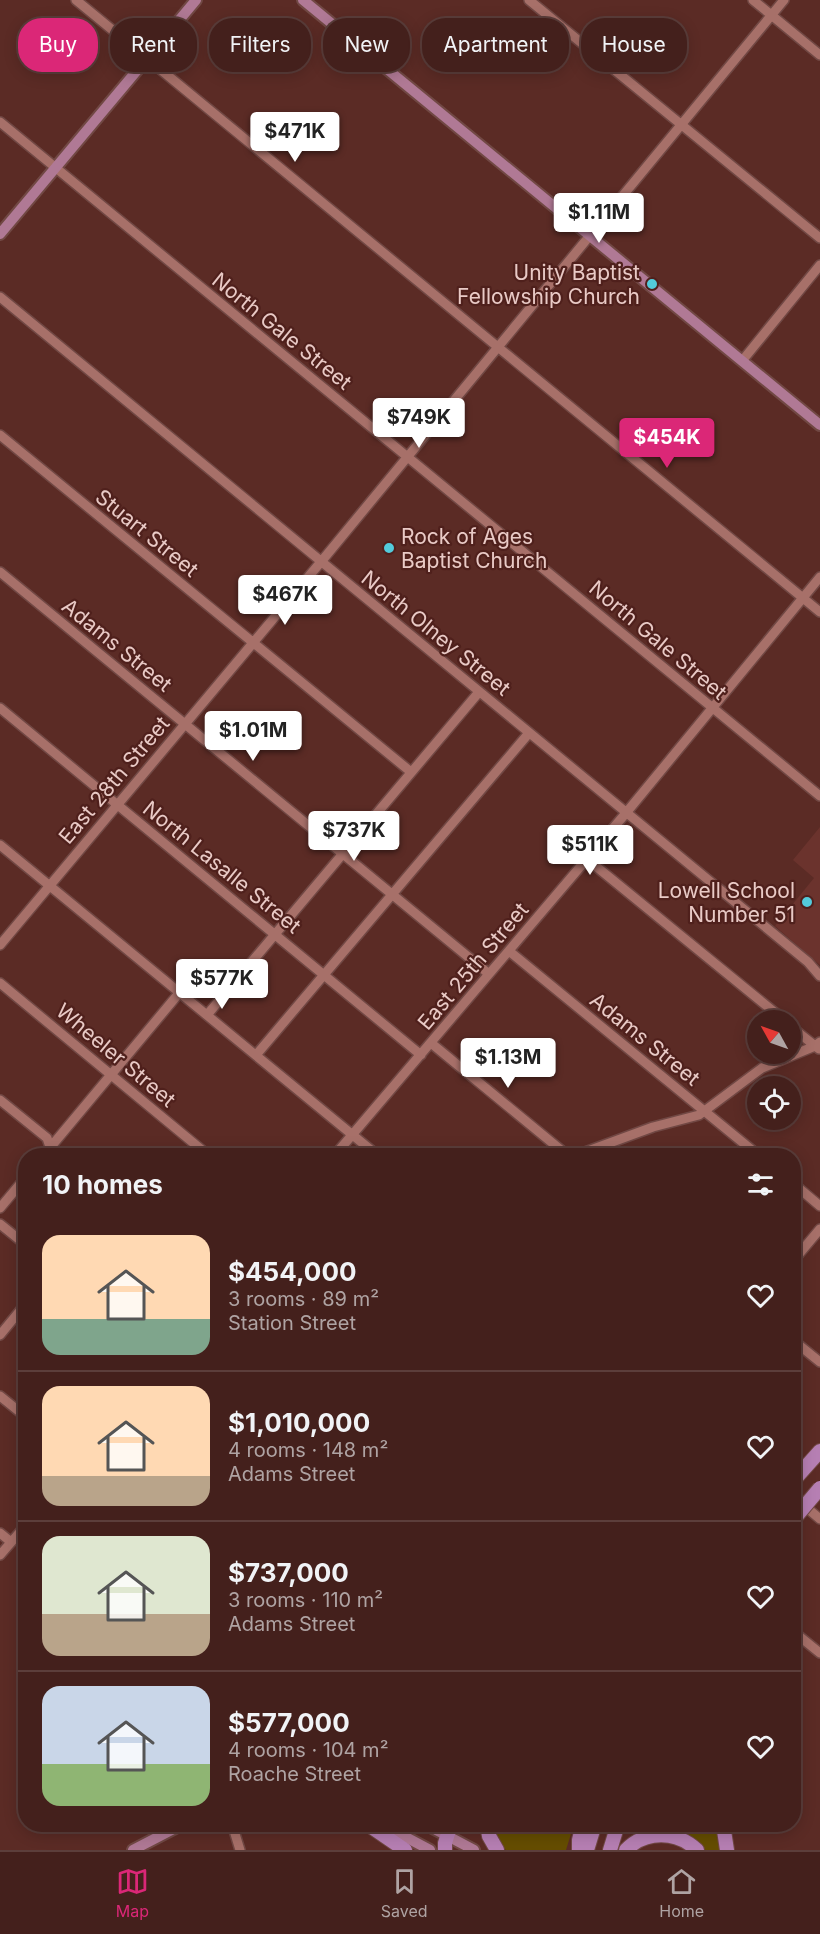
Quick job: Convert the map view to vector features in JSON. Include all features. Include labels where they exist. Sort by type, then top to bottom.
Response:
[{"type":"highway","points":[[801,1468],[820,1450]]},
{"type":"highway","points":[[801,1511],[820,1488]]},
{"type":"highway","points":[[379,1832],[405,1850]]},
{"type":"highway","points":[[488,1832],[497,1850]]},
{"type":"highway","points":[[579,1850],[582,1832]]},
{"type":"highway","points":[[587,1850],[593,1832]]},
{"type":"highway","points":[[610,1850],[616,1832]]},
{"type":"highway","points":[[724,1832],[727,1850]]},
{"type":"highway","points":[[626,1850],[639,1840],[661,1835],[680,1838],[697,1850]]},
{"type":"main road","points":[[181,18],[196,0]]},
{"type":"main road","points":[[303,0],[820,425]]},
{"type":"main road","points":[[0,234],[135,72]]},
{"type":"main road","points":[[133,1850],[168,1832]]},
{"type":"main road","points":[[396,1832],[430,1850]]},
{"type":"main road","points":[[447,1837],[474,1850]]},
{"type":"street","points":[[76,0],[110,28]]},
{"type":"street","points":[[530,0],[820,238]]},
{"type":"street","points":[[753,0],[820,55]]},
{"type":"street","name":"East 28th Street","points":[[0,945],[408,457],[784,0]]},
{"type":"street","points":[[164,72],[820,612]]},
{"type":"street","name":"North Gale Street","points":[[0,123],[820,796]]},
{"type":"street","points":[[742,362],[820,265]]},
{"type":"street","name":"North Olney Street","points":[[0,297],[808,962],[820,976]]},
{"type":"street","name":"Stuart Street","points":[[0,435],[411,772]]},
{"type":"street","name":"Adams Street","points":[[0,572],[489,974]]},
{"type":"street","name":"East 25th Street","points":[[341,1148],[626,813],[820,578]]},
{"type":"street","points":[[207,1015],[479,692]]},
{"type":"street","name":"North Lasalle Street","points":[[0,708],[421,1055]]},
{"type":"street","points":[[256,1055],[530,733]]},
{"type":"street","points":[[0,845],[369,1148]]},
{"type":"street","points":[[587,859],[772,1010]]},
{"type":"street","name":"Adams Street","points":[[509,951],[750,1148]]},
{"type":"street","name":"Wheeler Street","points":[[0,983],[200,1148]]},
{"type":"street","points":[[50,1148],[180,992]]},
{"type":"street","points":[[801,1034],[819,1046]]},
{"type":"street","points":[[431,1043],[558,1148]]},
{"type":"street","points":[[596,1148],[638,1132],[699,1115],[762,1068],[819,1046]]},
{"type":"street","points":[[0,1100],[46,1137],[47,1148]]},
{"type":"street","points":[[0,1208],[18,1187]]},
{"type":"street","points":[[0,1190],[9,1197]]},
{"type":"street","points":[[801,1190],[820,1206]]},
{"type":"street","points":[[0,1224],[18,1239]]},
{"type":"street","points":[[801,1252],[820,1229]]},
{"type":"street","points":[[0,1335],[18,1313]]},
{"type":"street","points":[[801,1347],[820,1362]]},
{"type":"street","points":[[0,1396],[18,1411]]},
{"type":"street","points":[[801,1503],[820,1519]]},
{"type":"street","points":[[0,1533],[11,1542]]},
{"type":"street","points":[[0,1555],[18,1534]]},
{"type":"street","points":[[801,1638],[820,1653]]},
{"type":"street","points":[[234,1832],[240,1850]]},
{"type":"shaded area","name":"Lowell School Number 51","points":[[820,827],[820,965],[775,926],[814,878],[793,860]]},
{"type":"shaded area","points":[[494,1832],[572,1832],[566,1850],[506,1850],[500,1845]]},
{"type":"shaded area","points":[[681,1832],[720,1832],[723,1850],[703,1850]]},
{"type":"place","name":"Unity Baptist Fellowship Church","points":[[652,284]]},
{"type":"place","name":"Rock of Ages Baptist Church","points":[[389,548]]},
{"type":"place","name":"Lowell School Number 51","points":[[807,902]]}]
